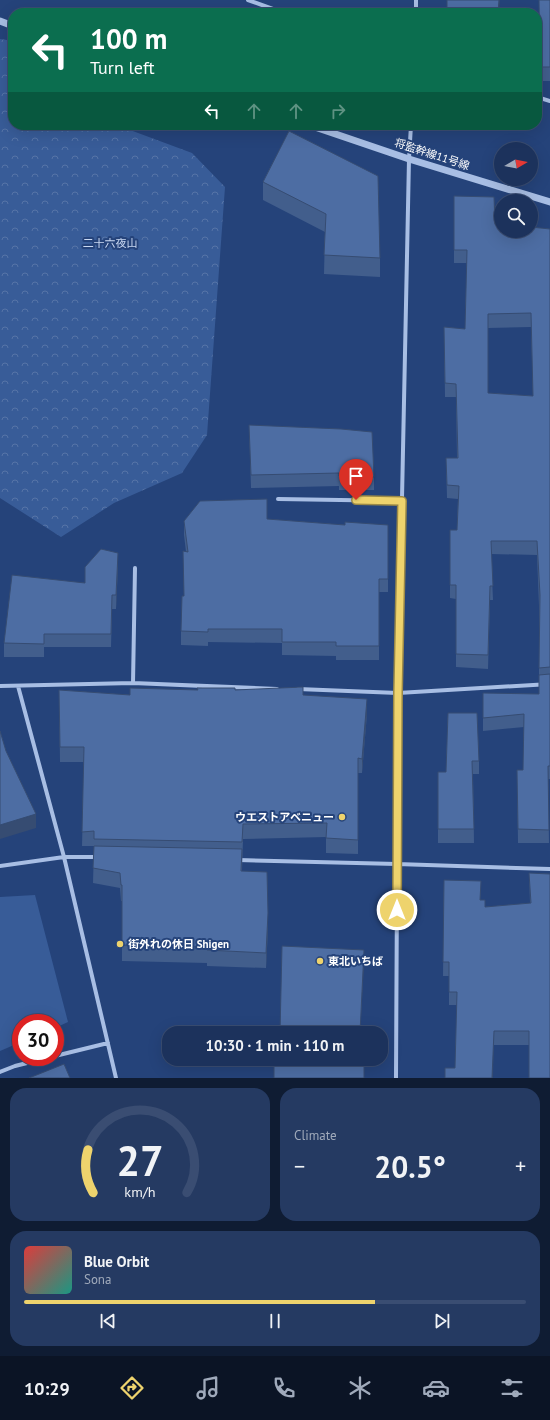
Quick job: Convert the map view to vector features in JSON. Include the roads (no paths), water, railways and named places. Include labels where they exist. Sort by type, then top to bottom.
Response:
[{"type":"street","points":[[248,0],[270,8]]},
{"type":"street","name":"将監幹線11号線","points":[[324,130],[409,159],[550,202]]},
{"type":"street","points":[[396,1078],[398,693],[411,130]]},
{"type":"street","points":[[278,499],[402,501]]},
{"type":"street","points":[[133,683],[134,568]]},
{"type":"street","points":[[0,686],[133,683],[281,689]]},
{"type":"street","points":[[297,689],[398,693],[550,684]]},
{"type":"street","points":[[18,686],[64,856],[116,1078]]},
{"type":"street","points":[[0,866],[64,856],[103,857]]},
{"type":"street","points":[[230,860],[550,869]]},
{"type":"street","points":[[64,1054],[108,1042]]},
{"type":"street","points":[[0,1072],[15,1066]]},
{"type":"place","name":"ウエストアベニュー","points":[[342,817]]},
{"type":"place","name":"街外れの休日 Shigen","points":[[120,944]]},
{"type":"place","name":"東北いちば","points":[[320,961]]},
{"type":"park label","name":"二十六夜山","points":[[110,243]]}]
